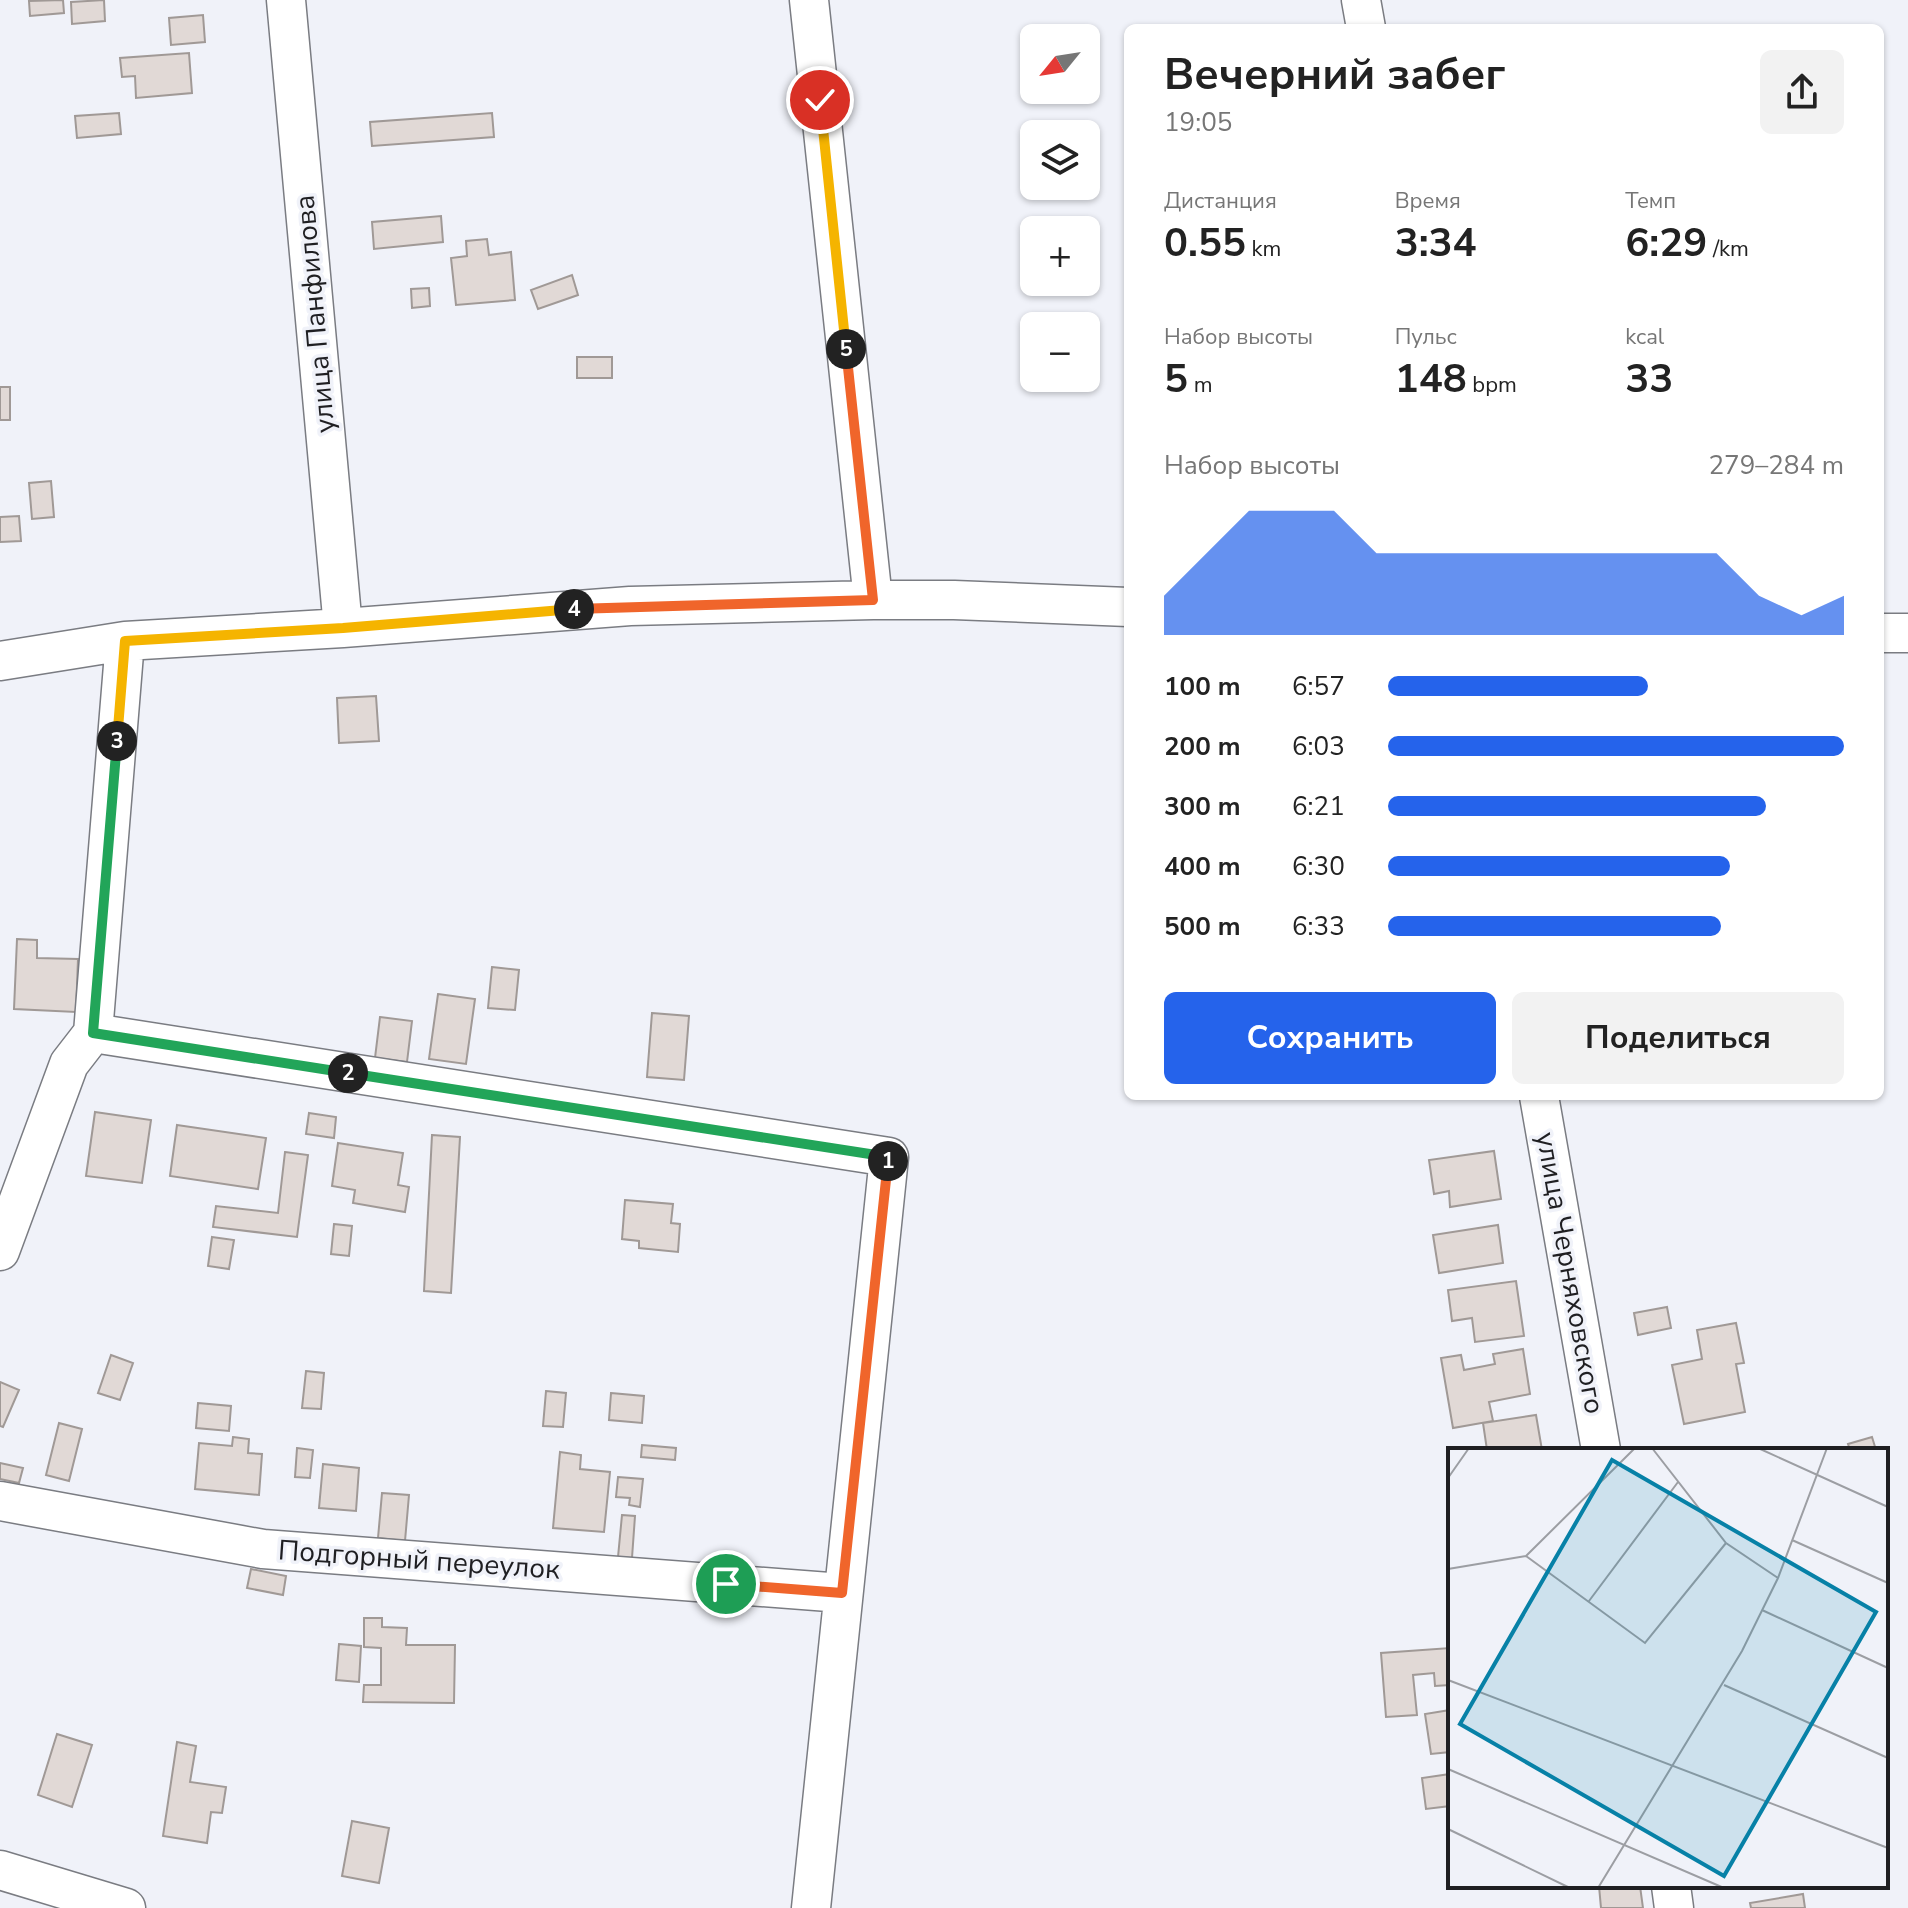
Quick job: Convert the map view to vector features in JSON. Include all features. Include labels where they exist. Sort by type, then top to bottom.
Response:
[{"type":"street","name":"улица Панфилова","points":[[286,0],[343,628]]},
{"type":"street","points":[[809,0],[873,600]]},
{"type":"street","points":[[1361,0],[1365,24]]},
{"type":"street","points":[[0,661],[125,641],[630,606],[954,600],[1124,607]]},
{"type":"street","points":[[1884,633],[1908,633]]},
{"type":"street","points":[[0,1251],[69,1064],[93,1033],[125,641]]},
{"type":"street","points":[[93,1033],[889,1157],[811,1908]]},
{"type":"street","name":"улица Черняховского","points":[[1540,1100],[1601,1448]]},
{"type":"street","name":"Подгорный переулок","points":[[0,1501],[263,1549],[842,1593]]},
{"type":"street","points":[[0,1870],[126,1908]]},
{"type":"street","points":[[1671,1888],[1674,1908]]},
{"type":"building","points":[[63,0],[64,13],[30,16],[29,1]]},
{"type":"building","points":[[104,0],[105,21],[72,24],[71,2]]},
{"type":"building","points":[[203,15],[205,42],[171,45],[169,18]]},
{"type":"building","points":[[189,53],[192,93],[136,98],[135,76],[122,77],[120,58]]},
{"type":"building","points":[[119,113],[121,134],[77,138],[75,116]]},
{"type":"building","points":[[492,113],[494,137],[372,146],[370,122]]},
{"type":"building","points":[[441,216],[443,242],[374,249],[372,222]]},
{"type":"building","points":[[487,239],[489,255],[511,252],[515,300],[456,305],[451,258],[467,256],[466,241]]},
{"type":"building","points":[[572,275],[578,295],[538,309],[531,290]]},
{"type":"building","points":[[429,288],[430,306],[412,308],[411,289]]},
{"type":"building","points":[[577,357],[612,357],[612,378],[577,378]]},
{"type":"building","points":[[0,387],[10,387],[10,420],[0,420]]},
{"type":"building","points":[[51,481],[54,517],[32,519],[29,483]]},
{"type":"building","points":[[19,516],[21,541],[0,542],[0,517]]},
{"type":"building","points":[[376,696],[379,741],[339,743],[337,698]]},
{"type":"building","points":[[17,939],[37,940],[37,958],[78,959],[76,1012],[14,1009]]},
{"type":"building","points":[[492,967],[519,970],[515,1010],[488,1008]]},
{"type":"building","points":[[438,994],[475,999],[466,1064],[429,1059]]},
{"type":"building","points":[[652,1013],[689,1016],[684,1080],[647,1077]]},
{"type":"building","points":[[380,1017],[412,1021],[407,1062],[375,1058]]},
{"type":"building","points":[[95,1112],[151,1120],[142,1183],[86,1176]]},
{"type":"building","points":[[309,1113],[336,1117],[334,1138],[306,1134]]},
{"type":"building","points":[[177,1125],[266,1138],[258,1189],[170,1176]]},
{"type":"building","points":[[432,1135],[460,1137],[451,1293],[424,1291]]},
{"type":"building","points":[[338,1143],[403,1153],[398,1185],[409,1187],[405,1212],[353,1203],[355,1190],[332,1186]]},
{"type":"building","points":[[1494,1151],[1501,1199],[1450,1207],[1449,1191],[1434,1194],[1429,1160]]},
{"type":"building","points":[[285,1152],[308,1155],[297,1237],[213,1227],[216,1206],[278,1213]]},
{"type":"building","points":[[625,1200],[673,1204],[671,1223],[680,1224],[678,1252],[639,1248],[639,1241],[622,1239]]},
{"type":"building","points":[[334,1224],[352,1226],[349,1256],[331,1254]]},
{"type":"building","points":[[1498,1225],[1503,1263],[1439,1273],[1433,1235]]},
{"type":"building","points":[[212,1237],[234,1240],[229,1269],[208,1266]]},
{"type":"building","points":[[1516,1281],[1524,1336],[1475,1342],[1472,1318],[1452,1321],[1448,1290]]},
{"type":"building","points":[[1667,1307],[1671,1328],[1638,1335],[1634,1313]]},
{"type":"building","points":[[1736,1323],[1744,1363],[1736,1364],[1745,1412],[1684,1424],[1672,1365],[1702,1359],[1697,1330]]},
{"type":"building","points":[[1523,1349],[1530,1394],[1489,1402],[1493,1421],[1453,1428],[1441,1358],[1461,1355],[1464,1370],[1495,1364],[1493,1354]]},
{"type":"building","points":[[111,1355],[133,1363],[120,1400],[98,1393]]},
{"type":"building","points":[[306,1371],[324,1373],[321,1409],[302,1408]]},
{"type":"building","points":[[0,1382],[19,1390],[3,1427],[0,1426]]},
{"type":"building","points":[[546,1391],[566,1393],[563,1427],[543,1426]]},
{"type":"building","points":[[611,1393],[644,1396],[642,1423],[609,1420]]},
{"type":"building","points":[[198,1403],[231,1406],[229,1431],[196,1428]]},
{"type":"building","points":[[1536,1415],[1542,1448],[1487,1448],[1483,1423]]},
{"type":"building","points":[[59,1423],[82,1429],[69,1481],[46,1475]]},
{"type":"building","points":[[233,1437],[249,1439],[248,1453],[262,1454],[259,1495],[195,1489],[199,1443],[232,1446]]},
{"type":"building","points":[[1872,1437],[1875,1448],[1849,1448],[1848,1444]]},
{"type":"building","points":[[642,1445],[676,1448],[675,1460],[641,1457]]},
{"type":"building","points":[[297,1448],[313,1450],[310,1478],[295,1477]]},
{"type":"building","points":[[560,1452],[581,1455],[580,1469],[610,1472],[604,1532],[553,1528]]},
{"type":"building","points":[[0,1463],[23,1468],[19,1483],[0,1479]]},
{"type":"building","points":[[323,1464],[359,1468],[356,1511],[319,1508]]},
{"type":"building","points":[[618,1477],[643,1479],[640,1507],[629,1505],[630,1498],[616,1497]]},
{"type":"building","points":[[382,1493],[409,1495],[405,1541],[378,1538]]},
{"type":"building","points":[[622,1515],[635,1516],[632,1558],[618,1557]]},
{"type":"building","points":[[251,1569],[286,1576],[283,1595],[247,1588]]},
{"type":"building","points":[[364,1618],[382,1618],[382,1627],[407,1628],[406,1645],[455,1645],[454,1703],[363,1702],[364,1685],[381,1685],[381,1648],[364,1647]]},
{"type":"building","points":[[339,1644],[361,1646],[359,1682],[336,1680]]},
{"type":"building","points":[[1448,1648],[1448,1685],[1435,1686],[1434,1673],[1413,1675],[1417,1715],[1386,1717],[1381,1653]]},
{"type":"building","points":[[1448,1710],[1448,1752],[1431,1754],[1425,1714]]},
{"type":"building","points":[[57,1734],[92,1745],[72,1807],[38,1795]]},
{"type":"building","points":[[177,1742],[196,1746],[190,1782],[226,1787],[222,1813],[211,1812],[207,1843],[163,1836]]},
{"type":"building","points":[[1448,1774],[1448,1806],[1426,1809],[1422,1778]]},
{"type":"building","points":[[352,1821],[389,1828],[379,1883],[342,1876]]},
{"type":"building","points":[[1599,1888],[1640,1888],[1643,1908],[1601,1908]]},
{"type":"building","points":[[1803,1894],[1805,1908],[1751,1908],[1750,1903]]},
{"type":"route","points":[[726,1584],[842,1593],[889,1157],[93,1033],[125,641],[630,606],[873,600],[820,100]]}]
